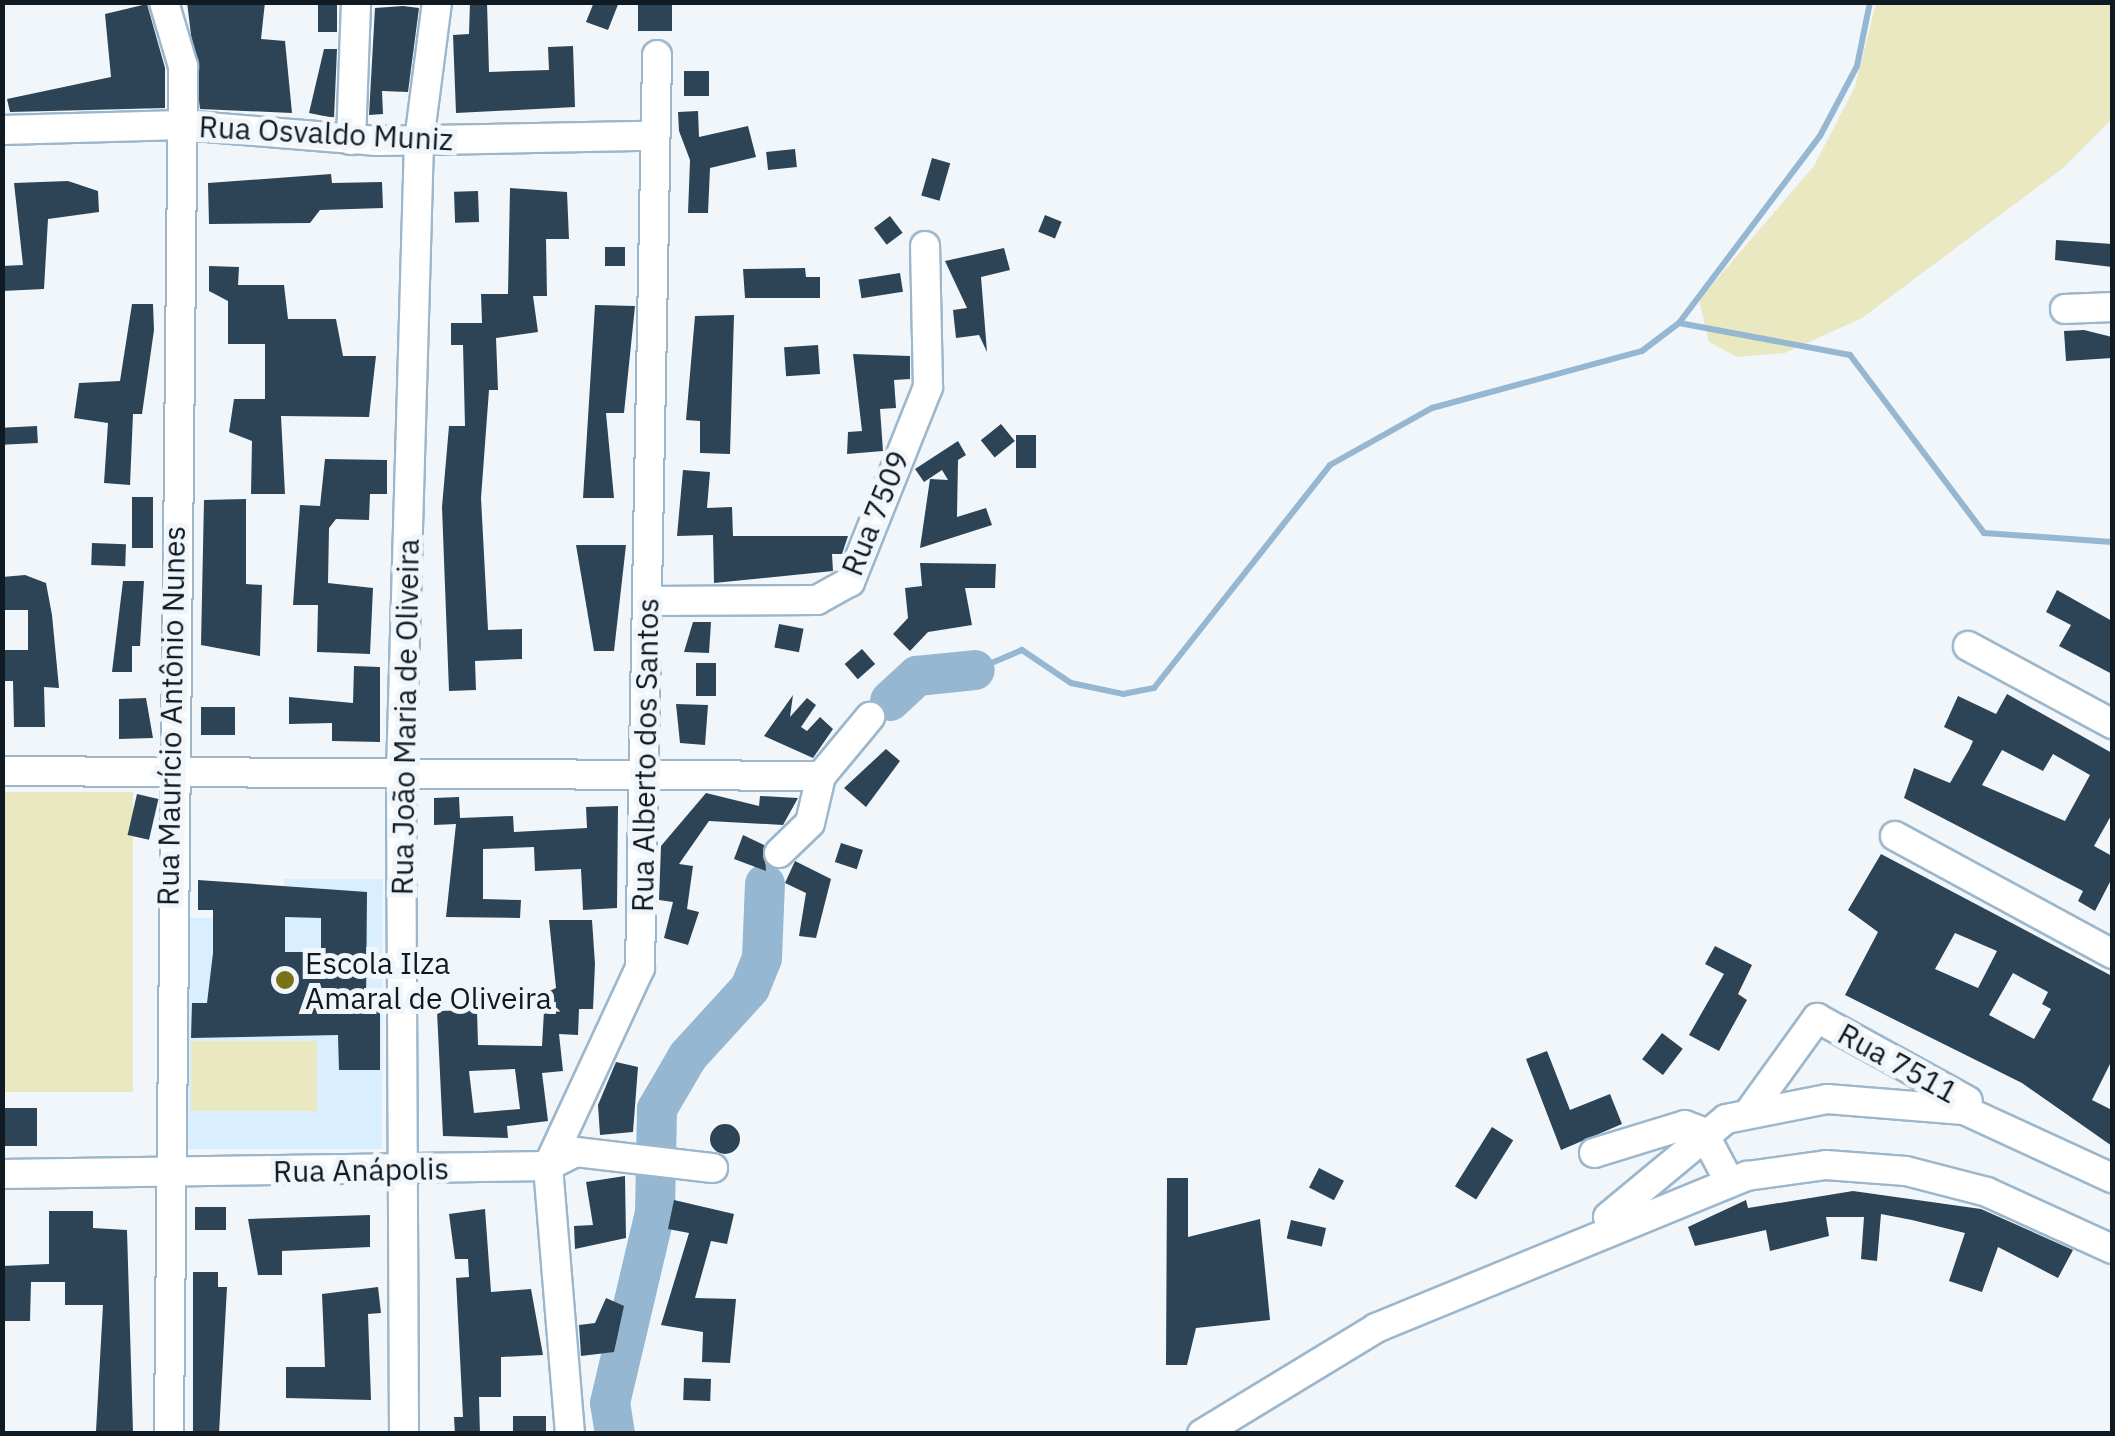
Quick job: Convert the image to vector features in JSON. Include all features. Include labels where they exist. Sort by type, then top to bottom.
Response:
[{"type":"street","name":"Rua Maurício Antônio Nunes","points":[[164,2],[184,66],[169,772],[166,1173],[169,1434]]},
{"type":"street","points":[[351,140],[356,2]]},
{"type":"street","name":"Rua João Maria de Oliveira","points":[[404,1434],[401,774],[419,142],[437,2]]},
{"type":"street","name":"Rua Alberto dos Santos","points":[[548,1166],[636,990],[649,601],[649,136],[657,55]]},
{"type":"street","name":"Rua Osvaldo Muniz","points":[[2,130],[182,125],[419,142],[649,136]]},
{"type":"street","name":"Rua 7509","points":[[649,601],[817,600],[850,582],[928,387],[925,246]]},
{"type":"street","points":[[2065,308],[2112,307]]},
{"type":"street","points":[[1968,646],[2112,724]]},
{"type":"street","points":[[780,852],[810,824],[821,776],[870,718]]},
{"type":"street","points":[[2,772],[821,776]]},
{"type":"street","points":[[1895,836],[2112,954]]},
{"type":"street","name":"Rua 7511","points":[[1750,1110],[1817,1018],[2026,1133]]},
{"type":"street","points":[[1565,1245],[1627,1204],[1703,1132],[1750,1110],[1827,1098],[1925,1101],[2026,1133],[2112,1178]]},
{"type":"street","points":[[1594,1152],[1674,1124],[1703,1132],[1729,1181]]},
{"type":"street","name":"Rua Anápolis","points":[[2,1174],[548,1166],[576,1152],[632,1154],[713,1168]]},
{"type":"street","points":[[1202,1434],[1376,1328],[1565,1245],[1729,1181],[1826,1165],[1906,1170],[1987,1192],[2112,1249]]},
{"type":"street","points":[[548,1166],[570,1434]]},
{"type":"shaded area","name":"Escola Ilza Amaral de Oliveira","points":[[284,879],[383,879],[382,1149],[188,1149],[188,918],[284,918]]},
{"type":"green space","points":[[1876,3],[2112,3],[2112,119],[2063,168],[1862,318],[1785,353],[1737,357],[1709,342],[1699,300],[1814,166],[1855,87]]},
{"type":"green space","points":[[3,792],[133,792],[133,1092],[3,1092]]},
{"type":"green space","points":[[191,1041],[317,1041],[317,1111],[191,1111]]},
{"type":"building","points":[[187,2],[265,2],[261,39],[285,41],[292,113],[200,109]]},
{"type":"building","points":[[318,2],[337,2],[337,32],[318,32]]},
{"type":"building","points":[[470,2],[487,2],[489,72],[549,70],[548,47],[573,46],[575,107],[456,113],[453,35],[469,34]]},
{"type":"building","points":[[594,2],[619,2],[608,30],[586,22]]},
{"type":"building","points":[[638,2],[672,2],[672,31],[638,31]]},
{"type":"building","points":[[147,4],[165,68],[165,108],[10,112],[7,99],[111,77],[105,14]]},
{"type":"building","points":[[375,8],[419,8],[408,92],[382,91],[383,114],[369,115]]},
{"type":"building","points":[[324,49],[337,49],[334,118],[309,113]]},
{"type":"building","points":[[684,71],[709,71],[709,96],[684,96]]},
{"type":"building","points":[[698,111],[699,137],[748,126],[756,157],[710,168],[708,213],[688,213],[690,160],[679,131],[678,112]]},
{"type":"building","points":[[795,149],[797,167],[768,170],[766,152]]},
{"type":"building","points":[[932,158],[950,163],[940,201],[921,195]]},
{"type":"building","points":[[331,174],[332,183],[382,182],[383,208],[320,210],[310,223],[209,224],[208,183]]},
{"type":"building","points":[[68,181],[98,191],[99,212],[48,219],[44,289],[2,291],[2,266],[23,265],[14,183]]},
{"type":"building","points":[[510,188],[567,192],[569,239],[546,239],[547,296],[533,296],[538,332],[496,338],[498,390],[489,390],[481,498],[488,630],[522,629],[522,659],[475,661],[476,690],[449,691],[442,507],[449,426],[465,426],[463,345],[451,345],[451,323],[482,323],[481,294],[508,294]]},
{"type":"building","points":[[478,191],[479,222],[455,223],[454,192]]},
{"type":"building","points":[[1045,215],[1062,222],[1055,238],[1038,232]]},
{"type":"building","points":[[890,216],[903,233],[887,245],[874,228]]},
{"type":"building","points":[[2056,240],[2112,244],[2112,267],[2055,260]]},
{"type":"building","points":[[605,247],[625,247],[625,266],[605,266]]},
{"type":"building","points":[[1004,248],[1010,270],[981,277],[987,352],[979,335],[956,338],[953,310],[967,308],[945,261]]},
{"type":"building","points":[[209,266],[239,267],[238,285],[284,285],[288,319],[336,319],[343,356],[376,356],[369,417],[281,416],[285,494],[251,494],[252,441],[229,432],[234,399],[265,399],[265,344],[228,344],[228,301],[209,291]]},
{"type":"building","points":[[805,268],[806,277],[820,277],[820,298],[745,298],[743,269]]},
{"type":"building","points":[[900,273],[903,292],[861,298],[859,280]]},
{"type":"building","points":[[132,304],[153,304],[154,330],[142,414],[133,414],[130,485],[104,483],[108,423],[74,418],[79,383],[120,381]]},
{"type":"building","points":[[595,305],[635,306],[624,413],[606,413],[614,498],[583,498]]},
{"type":"building","points":[[734,315],[730,454],[700,453],[700,421],[686,420],[695,316]]},
{"type":"building","points":[[2084,330],[2112,337],[2112,358],[2066,361],[2064,331]]},
{"type":"building","points":[[818,345],[820,374],[786,376],[784,347]]},
{"type":"building","points":[[853,354],[910,356],[910,379],[894,380],[896,408],[880,409],[883,451],[847,454],[848,432],[862,431]]},
{"type":"building","points":[[1001,424],[1015,441],[995,457],[981,440]]},
{"type":"building","points":[[37,426],[38,443],[3,445],[2,428]]},
{"type":"building","points":[[1016,435],[1036,435],[1036,468],[1016,468]]},
{"type":"building","points":[[958,441],[966,455],[958,460],[957,517],[986,508],[992,525],[920,548],[930,479],[948,480],[942,470],[924,482],[915,469]]},
{"type":"building","points":[[325,459],[387,460],[387,494],[370,494],[369,520],[336,519],[329,528],[328,583],[373,588],[370,654],[317,652],[318,605],[293,605],[300,505],[320,506]]},
{"type":"building","points":[[683,470],[710,472],[707,508],[732,507],[733,536],[848,536],[842,554],[832,554],[833,571],[714,583],[713,535],[677,536]]},
{"type":"building","points":[[132,497],[153,497],[153,548],[132,548]]},
{"type":"building","points":[[246,499],[246,584],[262,585],[260,656],[201,645],[204,500]]},
{"type":"building","points":[[92,543],[126,544],[125,566],[91,565]]},
{"type":"building","points":[[576,545],[626,545],[614,651],[594,651]]},
{"type":"building","points":[[920,563],[996,564],[995,588],[965,588],[972,625],[928,632],[910,651],[893,634],[908,618],[905,588],[922,586]]},
{"type":"building","points":[[25,575],[46,583],[52,615],[59,688],[44,687],[45,727],[14,727],[13,681],[2,681],[2,650],[28,650],[28,610],[2,610],[2,577]]},
{"type":"building","points":[[123,581],[144,581],[140,646],[132,646],[132,672],[112,672]]},
{"type":"building","points":[[2057,590],[2112,621],[2112,674],[2059,646],[2071,625],[2046,612]]},
{"type":"building","points":[[693,622],[711,622],[709,653],[684,652]]},
{"type":"building","points":[[779,624],[804,629],[799,652],[774,648]]},
{"type":"building","points":[[862,649],[875,664],[858,679],[845,664]]},
{"type":"building","points":[[696,663],[716,663],[716,696],[696,696]]},
{"type":"building","points":[[354,666],[380,667],[380,742],[332,741],[332,723],[289,724],[289,697],[353,703]]},
{"type":"building","points":[[2007,694],[2112,753],[2112,814],[2094,846],[2112,856],[2112,878],[2095,911],[2078,901],[2083,891],[1904,798],[1914,768],[1950,783],[1969,750],[1973,741],[1944,727],[1958,696],[1996,714]],"holes":[[[2002,750],[2043,771],[2053,754],[2090,775],[2065,821],[1982,785]]]},
{"type":"building","points":[[793,695],[790,717],[807,698],[816,705],[801,727],[807,731],[820,717],[833,729],[813,758],[764,736]]},
{"type":"building","points":[[146,698],[153,738],[119,739],[119,699]]},
{"type":"building","points":[[676,704],[708,705],[705,745],[680,743]]},
{"type":"building","points":[[201,707],[235,707],[235,735],[201,735]]},
{"type":"building","points":[[886,749],[900,761],[866,807],[844,788]]},
{"type":"building","points":[[706,793],[759,806],[760,796],[798,798],[783,825],[709,821],[679,864],[693,866],[687,909],[699,912],[688,945],[664,938],[673,902],[659,900],[661,846]]},
{"type":"building","points":[[137,794],[158,799],[149,840],[128,835]]},
{"type":"building","points":[[459,797],[460,818],[513,816],[514,832],[587,828],[586,807],[618,806],[617,908],[583,910],[581,869],[535,871],[534,847],[483,849],[483,899],[521,900],[520,918],[446,917],[456,824],[434,825],[434,798]]},
{"type":"building","points":[[743,835],[764,845],[766,871],[734,859]]},
{"type":"building","points":[[841,843],[863,850],[857,869],[835,862]]},
{"type":"building","points":[[1881,854],[2112,976],[2112,1060],[2092,1100],[2112,1110],[2112,1146],[2022,1083],[1845,995],[1878,932],[1848,910]],"holes":[[[1955,933],[1997,951],[1978,988],[1935,969]],[[2013,973],[2048,992],[2042,1004],[2051,1009],[2034,1039],[1989,1015]]]},
{"type":"building","points":[[795,861],[831,879],[816,938],[799,936],[806,893],[785,883]]},
{"type":"building","points":[[198,880],[367,892],[366,1004],[380,1005],[380,1070],[339,1070],[338,1035],[191,1038],[192,1003],[207,1003],[213,953],[213,910],[198,910]],"holes":[[[285,917],[321,918],[321,952],[285,952]]]},
{"type":"building","points":[[549,920],[592,920],[593,1009],[579,1009],[578,1035],[559,1034],[563,1071],[542,1073],[548,1121],[507,1126],[508,1138],[443,1136],[437,1011],[477,1010],[478,1045],[542,1046],[545,993],[556,988]],"holes":[[[515,1069],[520,1109],[474,1113],[469,1071]]]},
{"type":"building","points":[[1715,946],[1752,965],[1738,994],[1747,1000],[1719,1051],[1689,1035],[1724,974],[1705,964]]},
{"type":"building","points":[[1662,1033],[1683,1049],[1663,1075],[1642,1059]]},
{"type":"building","points":[[1547,1051],[1570,1110],[1610,1094],[1622,1124],[1561,1150],[1526,1059]]},
{"type":"building","points":[[616,1062],[638,1067],[633,1132],[600,1135],[598,1105]]},
{"type":"building","points":[[2,1108],[37,1108],[37,1146],[2,1146]]},
{"type":"building","points":[[725,1124],[736,1128],[740,1139],[736,1150],[725,1154],[714,1150],[710,1139],[714,1128]]},
{"type":"building","points":[[1492,1127],[1513,1140],[1476,1200],[1455,1186]]},
{"type":"building","points":[[1319,1168],[1344,1181],[1334,1200],[1309,1188]]},
{"type":"building","points":[[625,1176],[626,1238],[575,1249],[574,1226],[593,1225],[586,1182]]},
{"type":"building","points":[[1167,1178],[1188,1178],[1188,1237],[1260,1219],[1270,1320],[1196,1328],[1187,1365],[1166,1365]]},
{"type":"building","points":[[1853,1191],[1981,1209],[2073,1250],[2058,1278],[1998,1247],[1982,1292],[1949,1281],[1965,1233],[1912,1220],[1881,1214],[1877,1261],[1861,1259],[1864,1217],[1826,1217],[1829,1236],[1770,1251],[1766,1230],[1695,1246],[1688,1227],[1746,1200],[1748,1208]]},
{"type":"building","points":[[674,1200],[734,1214],[727,1244],[711,1241],[695,1298],[736,1299],[730,1363],[702,1362],[703,1332],[661,1325],[689,1233],[668,1229]]},
{"type":"building","points":[[195,1207],[226,1207],[226,1230],[195,1230]]},
{"type":"building","points":[[485,1209],[491,1292],[531,1289],[543,1355],[501,1357],[501,1397],[479,1397],[480,1434],[455,1434],[454,1417],[463,1417],[456,1278],[469,1277],[468,1259],[455,1259],[449,1214]]},
{"type":"building","points":[[49,1211],[93,1211],[93,1228],[127,1230],[133,1431],[96,1431],[103,1305],[65,1305],[65,1282],[31,1282],[30,1321],[2,1321],[2,1266],[49,1264]]},
{"type":"building","points":[[370,1215],[370,1247],[282,1251],[282,1275],[258,1275],[248,1219]]},
{"type":"building","points":[[1291,1220],[1326,1228],[1322,1247],[1287,1239]]},
{"type":"building","points":[[193,1272],[218,1272],[218,1287],[227,1287],[219,1434],[193,1434]]},
{"type":"building","points":[[378,1287],[381,1313],[368,1314],[371,1400],[286,1398],[286,1367],[325,1367],[322,1294]]},
{"type":"building","points":[[606,1298],[624,1306],[614,1352],[581,1356],[579,1325],[595,1323]]},
{"type":"building","points":[[684,1378],[711,1379],[710,1401],[683,1400]]},
{"type":"building","points":[[513,1416],[546,1416],[546,1434],[513,1434]]},
{"type":"waterway","points":[[975,670],[1022,650],[1071,683],[1123,694],[1154,688],[1330,465],[1432,408],[1642,351],[1679,323],[1820,136],[1857,66],[1870,2]]},
{"type":"waterway","points":[[1679,323],[1850,355],[1984,533],[2112,542]]},
{"type":"waterway","points":[[890,701],[917,676],[975,670]]},
{"type":"waterway","points":[[615,1434],[610,1403],[655,1213],[657,1109],[688,1056],[750,988],[762,958],[765,884]]},
{"type":"place","name":"Escola Ilza Amaral de Oliveira","points":[[285,980]]}]
